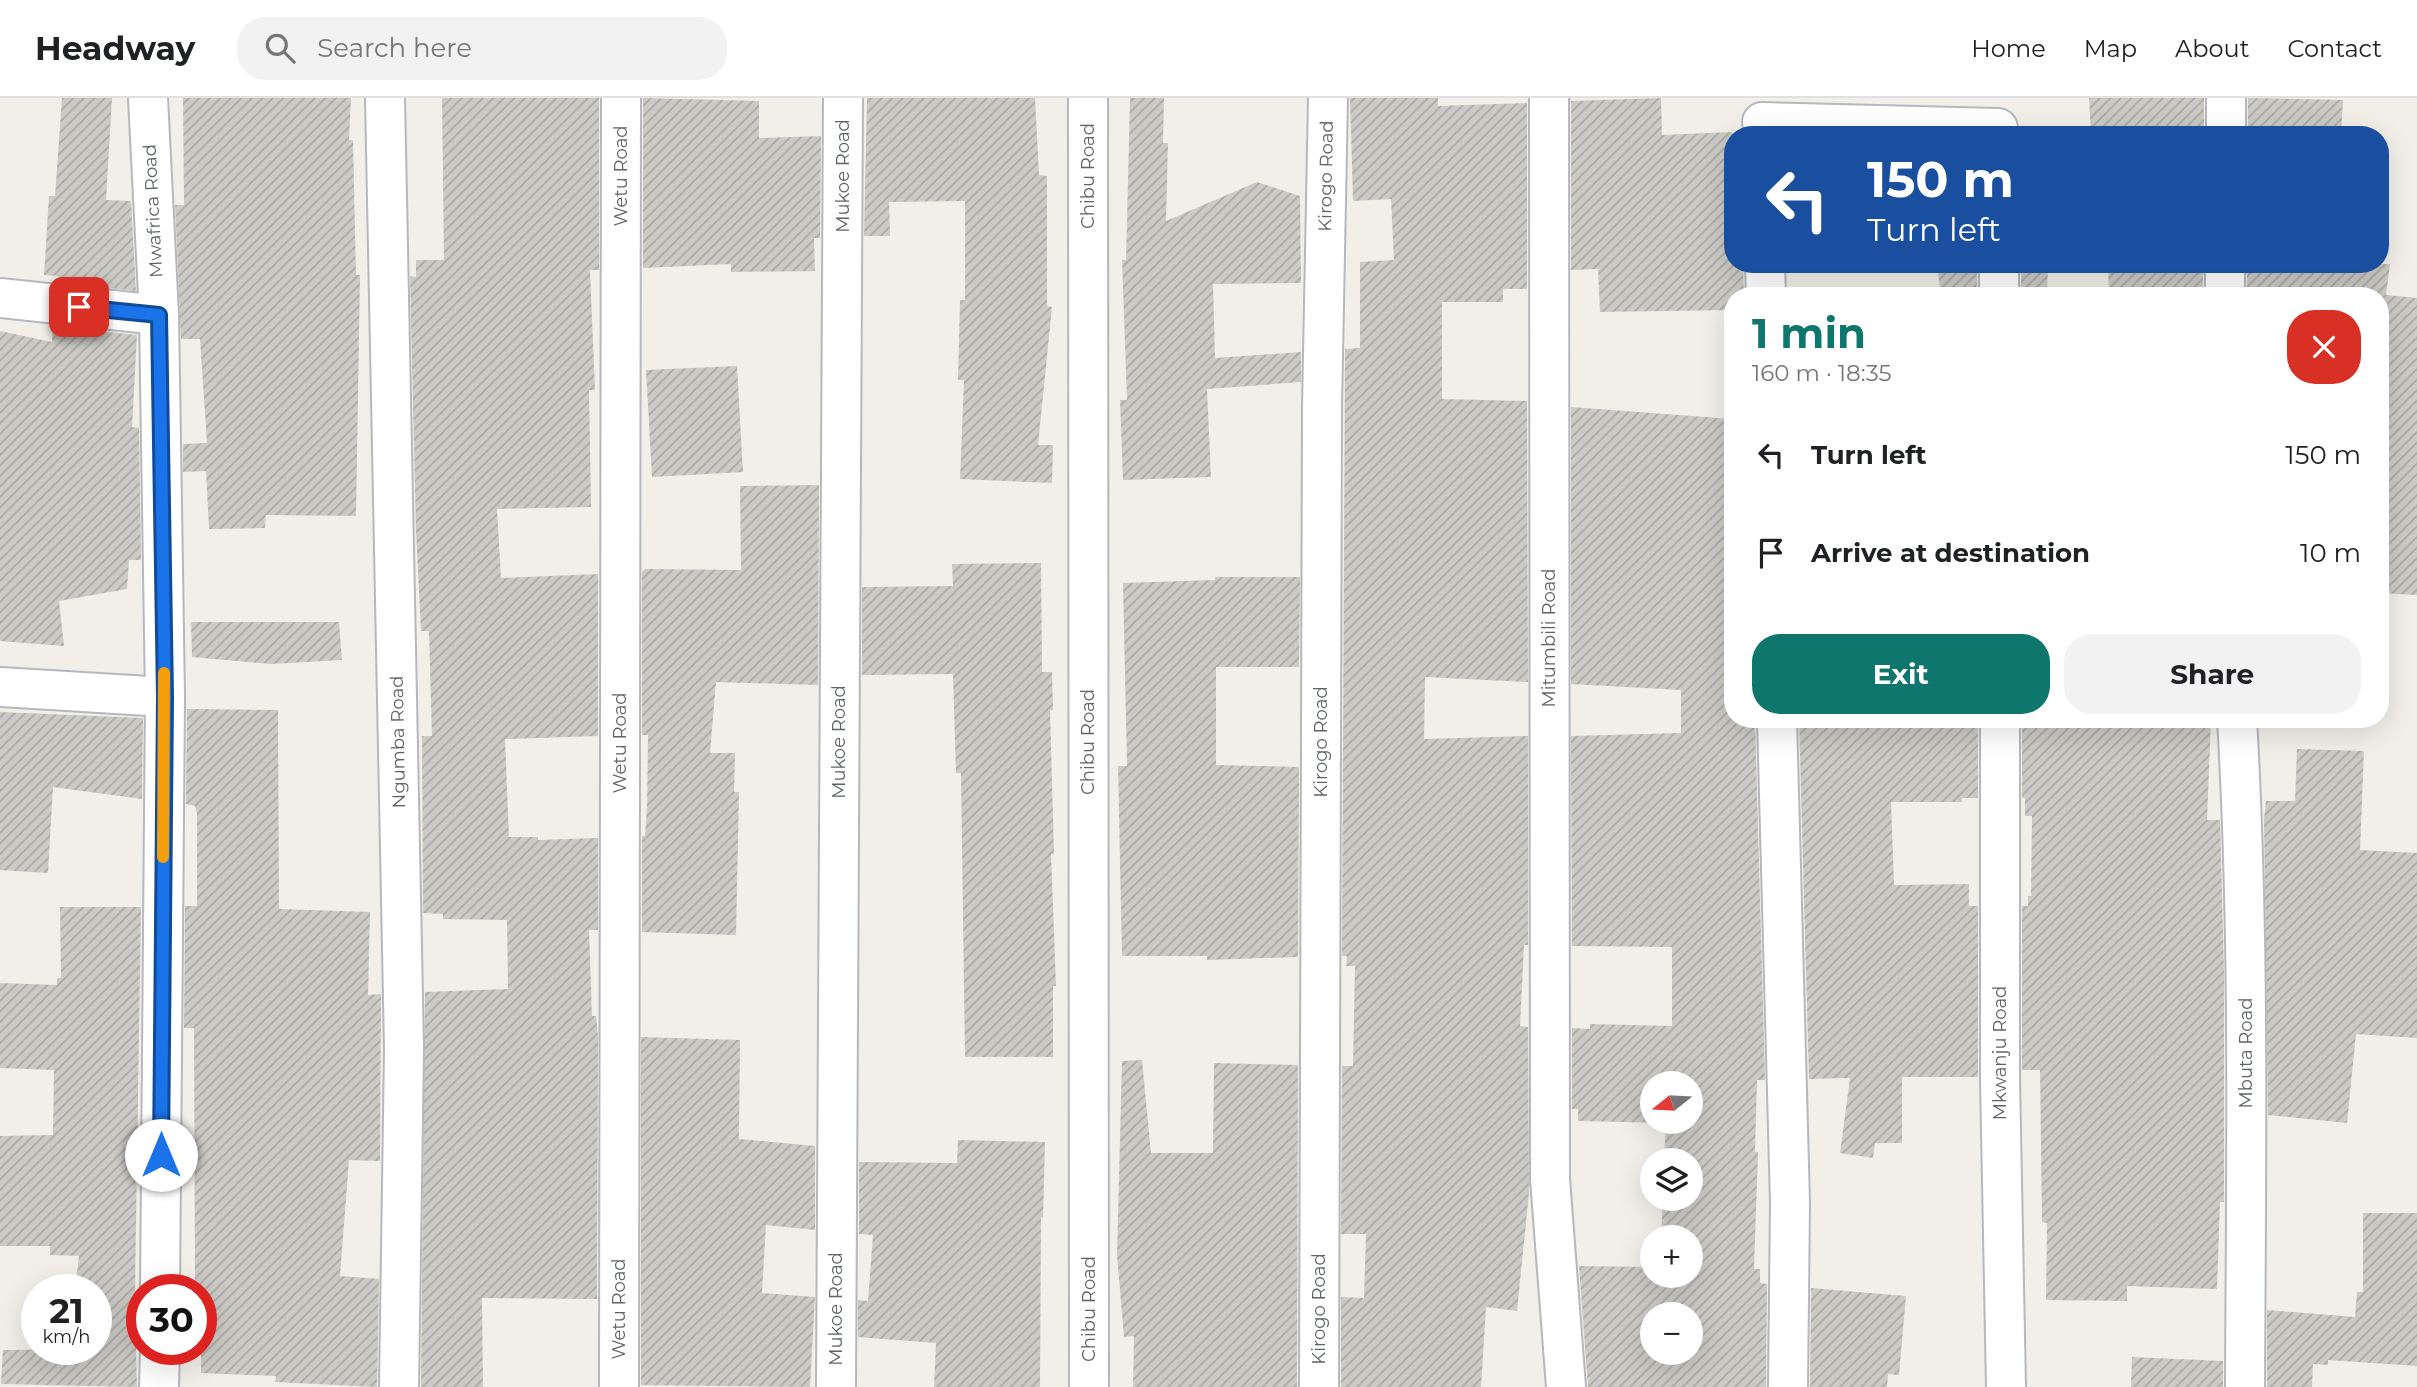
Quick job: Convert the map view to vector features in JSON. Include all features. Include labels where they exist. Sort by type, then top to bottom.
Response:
[{"type":"street","name":"Mwafrica Road","points":[[148,98],[159,315],[165,697],[160,1274]]},
{"type":"street","name":"Ngumba Road","points":[[385,98],[404,1049],[399,1387]]},
{"type":"street","name":"Wetu Road","points":[[619,1387],[621,98]]},
{"type":"street","name":"Mukoe Road","points":[[836,1387],[843,98]]},
{"type":"street","name":"Chibu Road","points":[[1088,98],[1089,1387]]},
{"type":"street","name":"Kirogo Road","points":[[1319,1387],[1322,407],[1328,98]]},
{"type":"street","name":"Mitumbili Road","points":[[1549,98],[1550,1179],[1566,1387]]},
{"type":"street","points":[[2225,98],[2225,126]]},
{"type":"street","points":[[1763,118],[1998,120]]},
{"type":"street","points":[[0,298],[159,315]]},
{"type":"street","points":[[0,687],[165,697]]},
{"type":"street","points":[[1777,728],[1790,1203],[1788,1387]]},
{"type":"street","name":"Mkwanju Road","points":[[2000,728],[2000,1079],[2006,1387]]},
{"type":"street","name":"Mbuta Road","points":[[2238,728],[2243,821],[2246,1034],[2245,1387]]},
{"type":"street","points":[[159,1387],[160,1365]]},
{"type":"building","points":[[62,98],[112,98],[106,200],[131,201],[136,291],[58,282],[58,276],[44,275],[49,196],[55,196]]},
{"type":"building","points":[[183,98],[351,98],[349,140],[353,140],[356,275],[360,275],[356,516],[266,515],[265,528],[209,529],[206,471],[183,472],[183,444],[207,443],[200,339],[181,339],[175,205],[184,205]]},
{"type":"building","points":[[442,98],[599,98],[599,270],[590,270],[595,390],[589,390],[591,507],[497,509],[501,578],[598,574],[598,736],[505,739],[509,837],[538,837],[538,840],[598,838],[598,930],[589,930],[592,1016],[596,1016],[598,1037],[597,1299],[482,1298],[483,1387],[421,1387],[425,992],[508,989],[507,920],[443,919],[443,914],[423,913],[422,736],[432,736],[429,631],[421,631],[416,530],[410,276],[416,277],[416,260],[444,260]]},
{"type":"building","points":[[643,98],[759,101],[759,138],[821,136],[820,238],[814,238],[815,271],[731,272],[731,264],[643,268]]},
{"type":"building","points":[[867,98],[1035,98],[1039,175],[1047,176],[1047,306],[1052,307],[1038,445],[1053,445],[1052,483],[960,479],[964,380],[958,380],[960,300],[965,300],[965,201],[889,202],[890,236],[864,236]]},
{"type":"building","points":[[1130,98],[1164,98],[1163,143],[1168,143],[1166,221],[1257,182],[1300,196],[1301,283],[1213,284],[1215,358],[1301,352],[1301,382],[1207,389],[1211,477],[1123,480],[1120,400],[1127,400],[1122,260],[1126,260]]},
{"type":"building","points":[[1350,98],[1438,98],[1438,106],[1527,103],[1527,289],[1503,289],[1503,302],[1442,302],[1442,399],[1527,401],[1528,682],[1425,677],[1424,739],[1528,736],[1528,945],[1524,945],[1520,1026],[1528,1027],[1529,1193],[1517,1311],[1486,1307],[1481,1387],[1341,1387],[1341,1297],[1364,1298],[1366,1234],[1341,1234],[1342,1066],[1353,1066],[1355,966],[1346,966],[1347,956],[1342,956],[1345,349],[1360,348],[1360,262],[1394,260],[1391,199],[1353,201]]},
{"type":"building","points":[[1661,98],[1662,135],[1724,132],[1724,273],[1743,273],[1744,287],[1724,287],[1724,310],[1600,312],[1598,269],[1571,270],[1571,101]]},
{"type":"building","points":[[2089,98],[2204,98],[2204,126],[2091,126]]},
{"type":"building","points":[[2248,98],[2343,100],[2342,126],[2248,126]]},
{"type":"building","points":[[1938,273],[1977,273],[1977,287],[1940,287]]},
{"type":"building","points":[[2021,273],[2048,273],[2047,287],[2021,287]]},
{"type":"building","points":[[2108,273],[2203,273],[2203,287],[2109,287]]},
{"type":"building","points":[[2247,273],[2389,273],[2387,287],[2247,287]]},
{"type":"building","points":[[2389,295],[2417,298],[2417,595],[2389,593]]},
{"type":"building","points":[[53,326],[137,335],[132,427],[139,428],[141,560],[129,560],[127,589],[59,601],[64,646],[0,641],[0,331],[52,342]]},
{"type":"building","points":[[737,366],[743,472],[652,477],[646,370]]},
{"type":"building","points":[[1571,407],[1724,418],[1724,728],[1755,728],[1765,1080],[1757,1080],[1755,1152],[1758,1152],[1754,1269],[1760,1269],[1760,1283],[1767,1284],[1766,1387],[1588,1387],[1579,1266],[1640,1267],[1640,1288],[1703,1288],[1703,1225],[1662,1225],[1662,1211],[1703,1211],[1703,1148],[1665,1148],[1665,1134],[1703,1134],[1703,1071],[1640,1071],[1640,1122],[1578,1121],[1578,1109],[1572,1109],[1572,1028],[1590,1029],[1590,1024],[1672,1026],[1672,947],[1572,946],[1571,736],[1681,733],[1681,690],[1571,684]]},
{"type":"building","points":[[819,485],[818,685],[716,682],[710,753],[735,753],[734,792],[739,792],[736,935],[642,932],[642,836],[645,836],[647,808],[648,735],[642,735],[642,572],[645,569],[741,570],[740,486]]},
{"type":"building","points":[[1041,563],[1042,672],[1052,672],[1053,710],[1050,710],[1054,854],[1051,854],[1056,986],[1053,986],[1053,1057],[965,1057],[961,773],[956,773],[953,674],[862,675],[862,587],[953,586],[952,564]]},
{"type":"building","points":[[1215,577],[1300,577],[1299,667],[1216,667],[1216,765],[1299,767],[1298,957],[1207,960],[1207,956],[1122,956],[1118,766],[1127,766],[1123,583],[1215,580]]},
{"type":"building","points":[[191,622],[339,622],[342,660],[271,664],[192,657]]},
{"type":"building","points":[[187,709],[278,710],[279,909],[370,912],[368,995],[381,994],[380,1161],[349,1160],[340,1276],[379,1279],[377,1387],[275,1382],[276,1376],[201,1373],[201,1365],[217,1365],[217,1274],[195,1274],[194,1028],[184,1028],[185,906],[197,906],[197,814],[195,806],[186,804]]},
{"type":"building","points":[[0,712],[143,718],[142,799],[53,787],[48,873],[0,870]]},
{"type":"building","points":[[1799,728],[1978,728],[1978,798],[1962,798],[1962,802],[1891,802],[1894,885],[1969,884],[1969,906],[1978,906],[1978,1077],[1902,1077],[1902,1143],[1875,1143],[1873,1158],[1840,1153],[1850,1078],[1809,1079]]},
{"type":"building","points":[[2022,728],[2211,728],[2207,820],[2220,820],[2224,970],[2224,1202],[2220,1202],[2217,1289],[2127,1286],[2127,1301],[2046,1300],[2047,1223],[2042,1222],[2040,1070],[2022,1070],[2022,906],[2028,906],[2028,896],[2031,896],[2032,816],[2025,816],[2025,798],[2022,798]]},
{"type":"building","points":[[2297,749],[2364,751],[2360,850],[2417,853],[2417,1038],[2356,1034],[2347,1123],[2268,1115],[2264,820],[2266,801],[2295,801]]},
{"type":"building","points":[[60,907],[141,907],[135,1274],[126,1274],[126,1365],[136,1365],[137,1387],[1,1384],[3,1350],[21,1350],[21,1365],[112,1365],[112,1274],[77,1274],[79,1256],[50,1255],[50,1246],[0,1246],[0,1136],[53,1135],[54,1070],[0,1068],[0,983],[57,985],[57,978],[61,978]]},
{"type":"building","points":[[641,1037],[740,1040],[739,1139],[815,1146],[815,1230],[766,1225],[762,1293],[815,1297],[810,1387],[641,1385]]},
{"type":"building","points":[[1142,1060],[1151,1153],[1213,1153],[1214,1063],[1298,1065],[1297,1387],[1133,1387],[1134,1336],[1124,1337],[1117,1255],[1122,1061]]},
{"type":"building","points":[[958,1140],[1045,1142],[1043,1218],[1041,1217],[1040,1387],[934,1387],[936,1343],[858,1337],[858,1300],[868,1301],[873,1235],[859,1234],[859,1162],[957,1163]]},
{"type":"building","points":[[2363,1213],[2417,1213],[2417,1366],[2328,1360],[2328,1365],[2313,1364],[2312,1387],[2267,1387],[2267,1310],[2355,1317],[2357,1292],[2363,1292]]},
{"type":"building","points":[[1811,1288],[1906,1296],[1899,1375],[1888,1374],[1887,1387],[1810,1387]]},
{"type":"building","points":[[2132,1357],[2223,1361],[2223,1387],[2131,1387]]},
{"type":"slow traffic","points":[[163,857],[164,673]]},
{"type":"route","points":[[79,307],[159,315],[165,697],[161,1155]]}]
